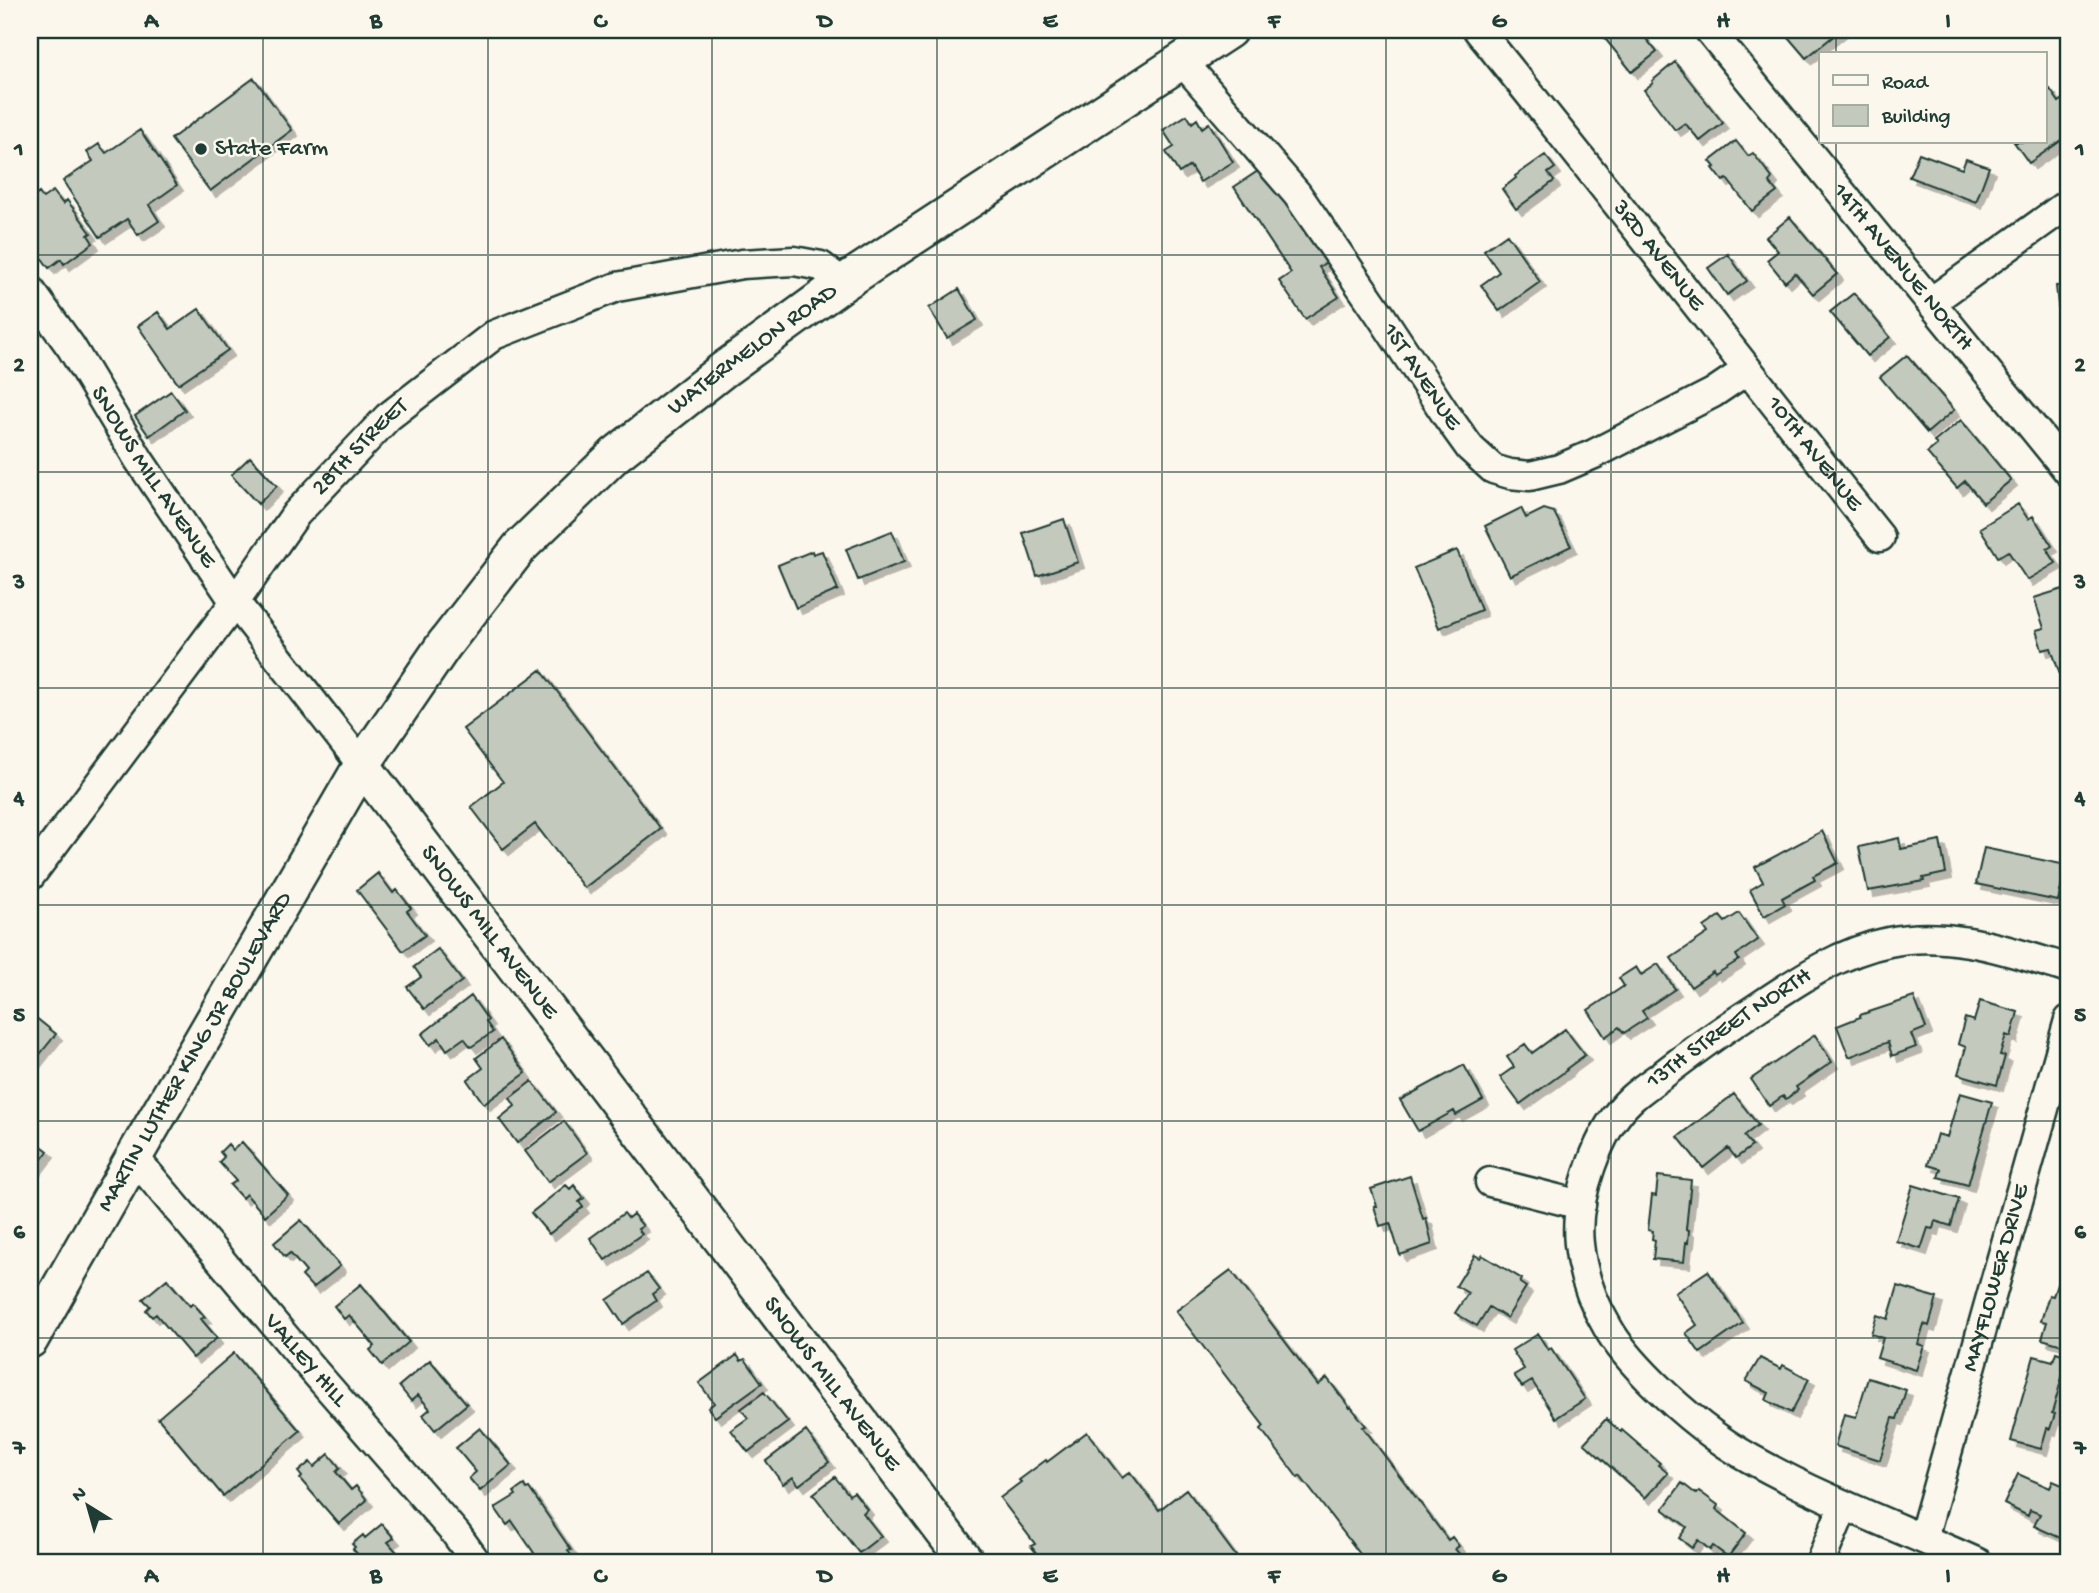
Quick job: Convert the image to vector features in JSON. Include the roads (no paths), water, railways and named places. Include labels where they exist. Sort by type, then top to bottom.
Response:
[{"type":"main road","name":"WATERMELON ROAD","points":[[362,765],[444,645],[520,547],[615,455],[723,370],[843,283],[1229,30]]},
{"type":"main road","name":"MARTIN LUTHER KING JR BOULEVARD","points":[[30,1340],[39,1304],[134,1157],[362,765]]},
{"type":"main road","name":"SNOWS MILL AVENUE","points":[[362,765],[967,1563]]},
{"type":"street","name":"3RD AVENUE","points":[[1478,30],[1568,140],[1747,370]]},
{"type":"street","name":"14TH AVENUE NORTH","points":[[1709,30],[2069,472]]},
{"type":"street","name":"1ST AVENUE","points":[[1182,61],[1297,194],[1447,416],[1470,448],[1493,469],[1530,476],[1559,469],[1713,393],[1747,370]]},
{"type":"street","points":[[1931,302],[2069,203]]},
{"type":"street","name":"28TH STREET","points":[[30,876],[235,602],[296,514],[388,417],[494,335],[617,287],[742,264],[794,261],[821,266],[843,283]]},
{"type":"street","name":"SNOWS MILL AVENUE","points":[[30,290],[71,347],[139,460],[235,602],[362,765]]},
{"type":"street","name":"10TH AVENUE","points":[[1747,370],[1880,537]]},
{"type":"street","name":"13TH STREET NORTH","points":[[1978,1563],[1844,1505],[1751,1459],[1674,1404],[1638,1368],[1608,1329],[1587,1283],[1579,1243],[1581,1205],[1595,1152],[1609,1126],[1631,1099],[1703,1044],[1814,970],[1852,953],[1890,941],[1927,938],[1961,940],[1998,948],[2069,969]]},
{"type":"street","name":"MAYFLOWER DRIVE","points":[[1923,1538],[2069,1020]]},
{"type":"street","name":"VALLEY HILL","points":[[134,1157],[307,1363],[456,1534],[477,1563]]},
{"type":"street","points":[[1490,1182],[1581,1205]]},
{"type":"street","points":[[1819,1563],[1844,1505]]},
{"type":"place","name":"State Farm","points":[[201,149]]}]
